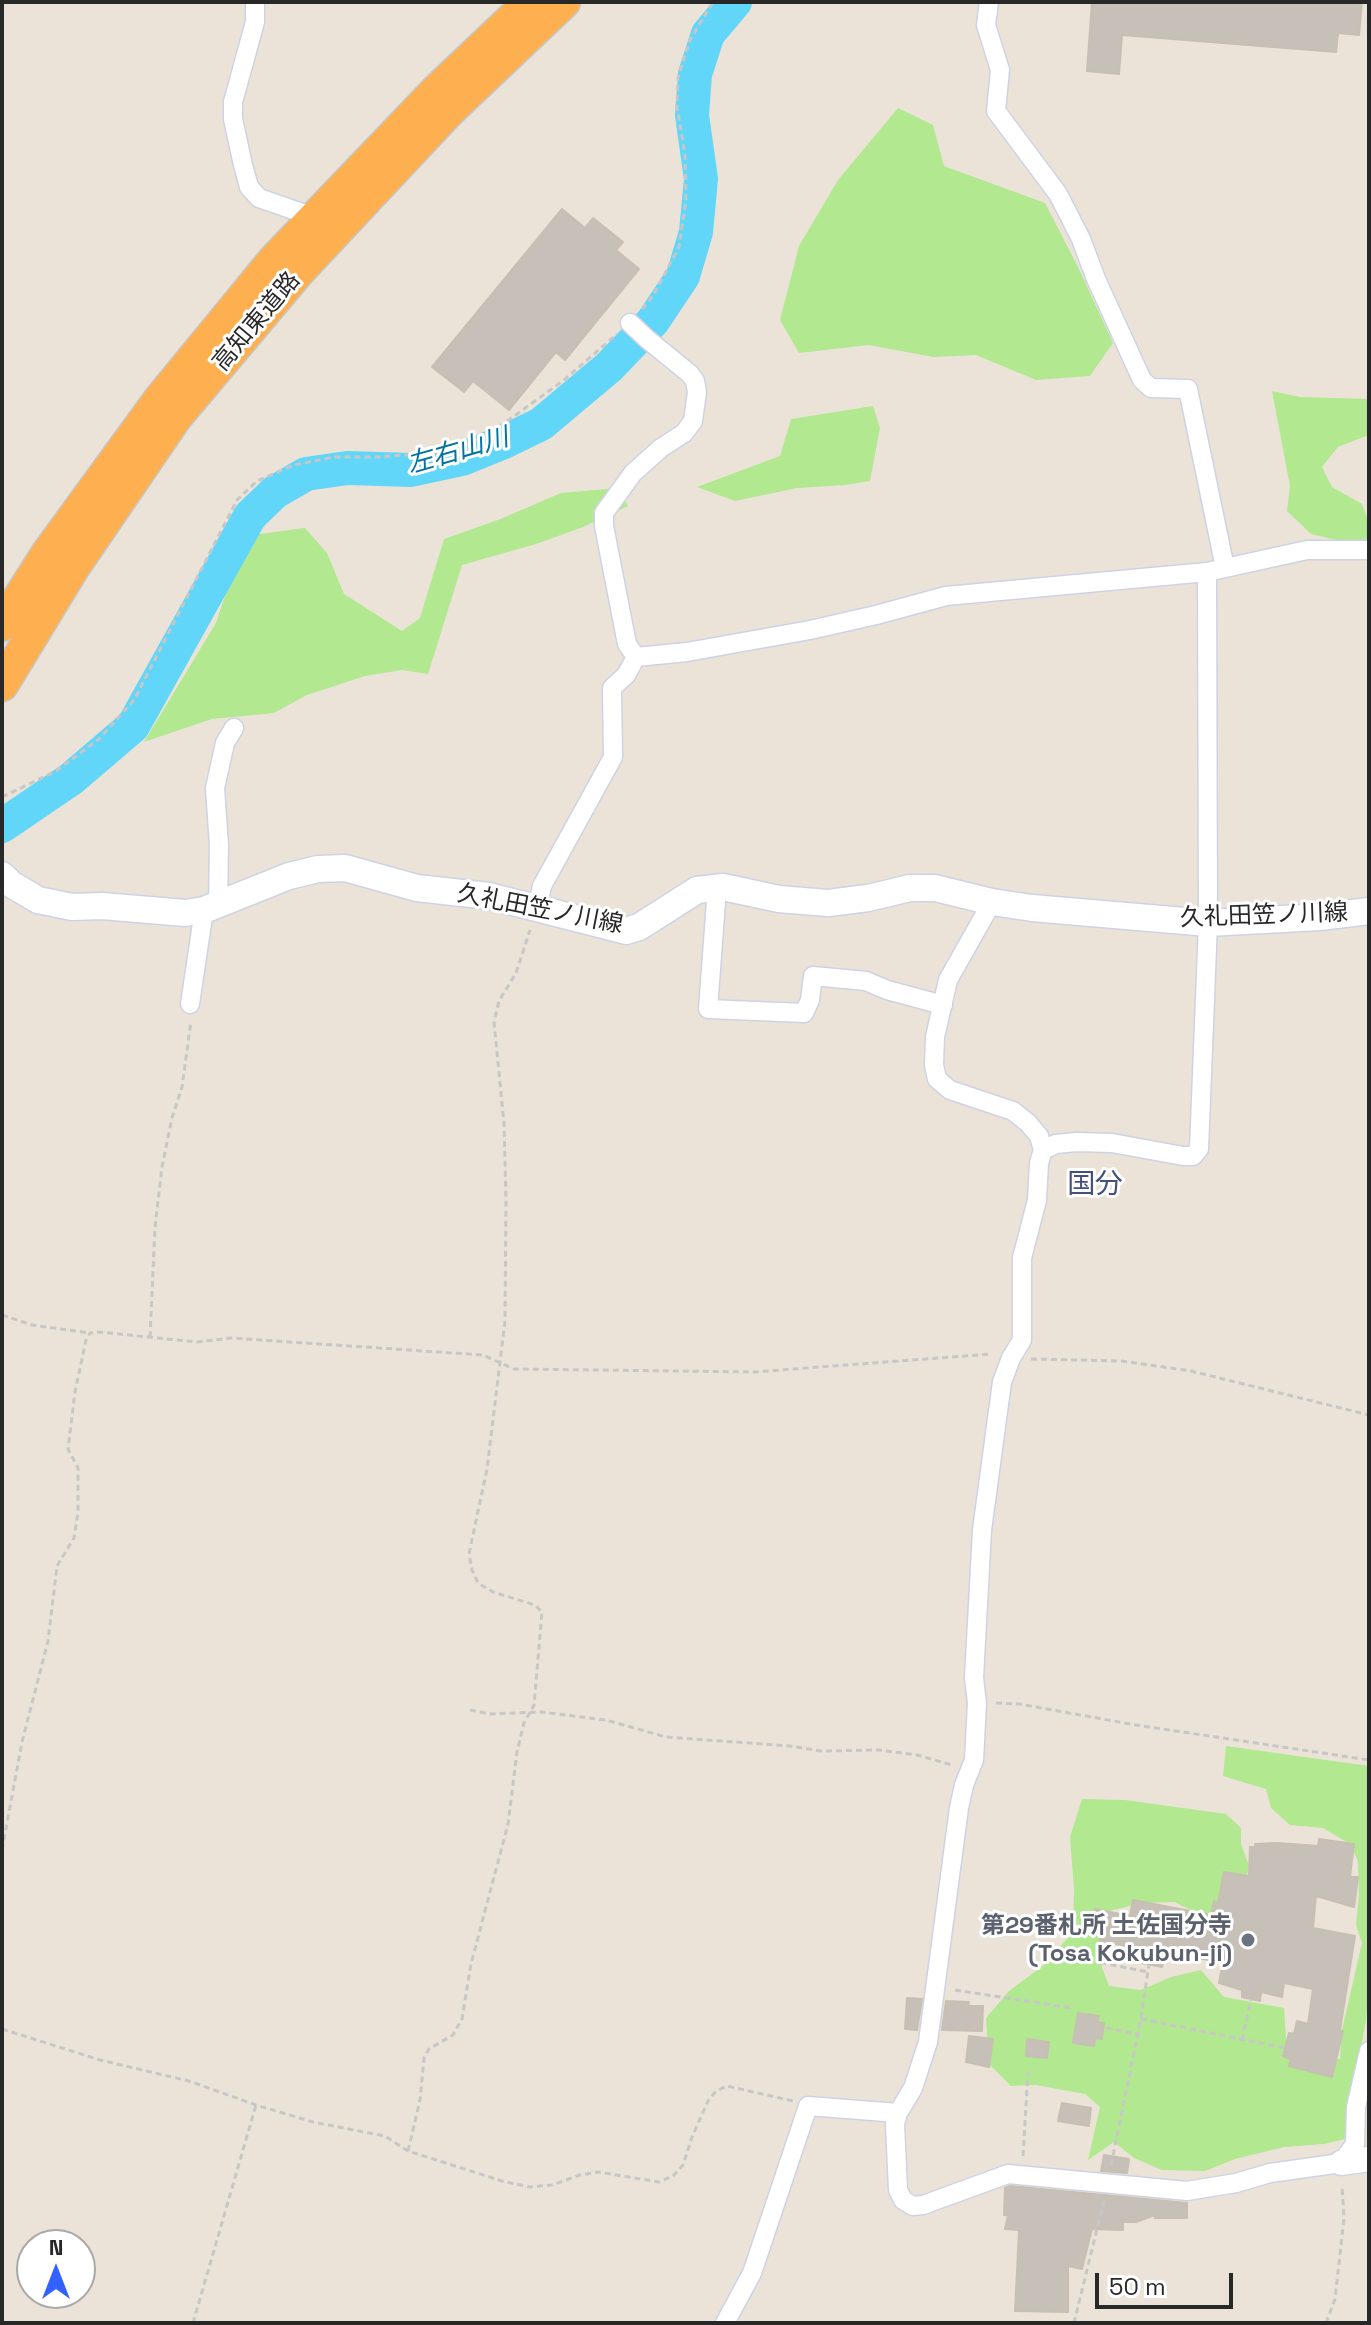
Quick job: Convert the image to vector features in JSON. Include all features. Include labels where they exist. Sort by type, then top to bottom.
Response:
[{"type":"highway","name":"高知東道路","points":[[2,625],[47,554],[160,399],[274,260],[436,91],[530,2]]},
{"type":"highway","name":"高知東道路","points":[[2,685],[73,568],[176,417],[299,271],[448,112],[564,2]]},
{"type":"main road","name":"久礼田笠ノ川線","points":[[2,875],[38,900],[72,907],[185,913],[211,907],[289,876],[318,869],[345,868],[417,888],[489,896],[626,931],[639,927],[697,890],[717,888],[779,899],[828,903],[910,888],[935,888],[1032,908],[1208,923],[1369,911]]},
{"type":"street","points":[[255,2],[255,22],[233,102],[233,119],[243,165],[249,187],[259,198],[305,214],[311,220]]},
{"type":"street","points":[[989,2],[986,25],[1000,70],[996,111],[1058,194],[1081,239],[1142,380],[1151,388],[1188,389],[1216,570],[1199,1149],[1193,1156],[1183,1156],[1112,1143],[1076,1142],[1056,1144],[1043,1150]]},
{"type":"street","points":[[636,657],[627,644],[604,513],[633,473],[684,433],[693,421],[697,401],[695,381],[690,374],[637,330]]},
{"type":"street","points":[[636,657],[687,652],[810,630],[946,596],[1216,570],[1307,550],[1369,550]]},
{"type":"street","points":[[537,909],[542,886],[613,757],[612,688],[626,675],[636,657]]},
{"type":"street","points":[[190,1004],[211,907],[219,846],[215,788],[225,743],[234,728]]},
{"type":"street","points":[[717,888],[708,1009],[804,1013],[810,1000],[813,976],[866,981],[943,1005]]},
{"type":"street","points":[[992,902],[948,980],[935,1037],[934,1065],[937,1079],[950,1090],[1013,1111],[1039,1136],[1043,1150],[1039,1163],[1037,1200],[1022,1258],[1022,1340],[1002,1382],[982,1530],[974,1678],[977,1703],[974,1760],[959,1808],[928,2042],[913,2088],[895,2124],[898,2190],[903,2200],[913,2206],[923,2205],[1008,2174],[1187,2191],[1236,2183],[1270,2173],[1369,2159]]},
{"type":"street","points":[[1341,2163],[1355,2144],[1356,2107],[1369,2051]]},
{"type":"street","points":[[725,2323],[752,2273],[808,2106],[898,2113]]},
{"type":"path","points":[[2,797],[56,771],[99,739],[134,700],[237,500],[257,481],[294,465],[335,457],[435,453],[466,445],[506,422],[637,330],[679,247],[686,200],[685,154],[677,107],[678,78],[690,40],[713,2]]},
{"type":"path","points":[[408,2151],[420,2100],[424,2058],[429,2049],[453,2035],[462,2019],[471,1964],[508,1824],[517,1752],[524,1723],[534,1705],[542,1612],[535,1605],[493,1592],[478,1583],[469,1554],[487,1469],[505,1321],[506,1170],[502,1084],[494,1022],[499,1001],[516,973],[537,909]]},
{"type":"path","points":[[150,1337],[162,1167],[185,1071],[192,1016],[190,1004]]},
{"type":"path","points":[[2,1315],[32,1325],[197,1342],[231,1338],[483,1355],[514,1369],[754,1372],[991,1354],[1011,1358],[1122,1361],[1191,1371],[1369,1415]]},
{"type":"path","points":[[2,1850],[22,1742],[48,1641],[57,1566],[74,1538],[78,1512],[78,1468],[68,1449],[75,1392],[90,1333]]},
{"type":"path","points":[[977,1703],[1019,1704],[1369,1760]]},
{"type":"path","points":[[470,1710],[489,1714],[530,1712],[606,1720],[666,1737],[821,1751],[879,1750],[917,1755],[970,1770]]},
{"type":"path","points":[[1106,1942],[1102,1963],[1148,1972]]},
{"type":"path","points":[[1074,2323],[1107,2184],[1141,2019],[1149,1964]]},
{"type":"path","points":[[935,1987],[1072,2008]]},
{"type":"path","points":[[1242,2040],[1251,1999]]},
{"type":"path","points":[[1141,2019],[1285,2048]]},
{"type":"path","points":[[1106,2028],[1137,2034]]},
{"type":"path","points":[[2,2029],[100,2060],[189,2081],[313,2122],[385,2136],[408,2151],[530,2187],[552,2185],[598,2172],[659,2182],[673,2176],[683,2165],[708,2101],[716,2091],[727,2086],[808,2106]]},
{"type":"path","points":[[1022,2175],[1028,2072]]},
{"type":"path","points":[[193,2323],[256,2105]]},
{"type":"path","points":[[1326,2323],[1335,2299],[1344,2218],[1341,2163]]},
{"type":"green space","points":[[898,108],[933,125],[944,166],[1045,203],[1113,343],[1090,376],[1036,380],[976,355],[933,357],[869,345],[799,353],[780,320],[799,246],[838,180]]},
{"type":"green space","points":[[1272,391],[1300,397],[1369,399],[1369,437],[1338,447],[1322,467],[1332,487],[1362,504],[1369,523],[1369,542],[1349,543],[1311,534],[1287,511],[1290,486]]},
{"type":"green space","points":[[873,406],[880,428],[870,481],[797,488],[735,501],[697,487],[780,456],[791,419]]},
{"type":"green space","points":[[618,488],[628,506],[536,544],[462,565],[428,674],[402,670],[365,676],[307,695],[274,713],[212,719],[144,742],[216,623],[245,536],[305,528],[327,553],[344,594],[402,631],[420,618],[444,539],[561,493]]},
{"type":"green space","points":[[1226,1746],[1369,1766],[1369,1987],[1345,2139],[1284,2147],[1235,2159],[1205,2171],[1162,2170],[1134,2158],[1114,2142],[1088,2160],[1100,2107],[1085,2094],[1036,2085],[1011,2086],[989,2064],[986,2018],[1009,1991],[1044,1965],[1073,1932],[1070,1837],[1082,1799],[1125,1800],[1226,1814],[1241,1828],[1241,1844],[1249,1866],[1246,1880],[1222,1920],[1204,1917],[1175,1902],[1142,1903],[1109,1911],[1100,1962],[1109,1986],[1141,1990],[1171,1977],[1201,1970],[1224,1997],[1284,2008],[1286,2038],[1312,2059],[1340,2059],[1342,2030],[1362,1943],[1356,1925],[1358,1861],[1350,1844],[1323,1828],[1290,1825],[1271,1808],[1266,1789],[1223,1776]]},
{"type":"building","points":[[1092,2],[1362,2],[1359,35],[1338,33],[1336,52],[1122,35],[1119,74],[1087,71]]},
{"type":"building","points":[[562,209],[585,228],[593,218],[623,242],[616,250],[639,269],[565,360],[556,352],[509,410],[473,381],[464,392],[432,367]]},
{"type":"building","points":[[1319,1839],[1354,1844],[1350,1877],[1358,1877],[1354,1907],[1316,1896],[1313,1928],[1355,1936],[1340,2030],[1343,2031],[1332,2077],[1289,2066],[1291,2059],[1283,2056],[1289,2033],[1294,2034],[1297,2021],[1308,2024],[1313,1989],[1284,1983],[1282,1997],[1261,1992],[1260,2001],[1242,1997],[1242,1990],[1219,1983],[1223,1963],[1179,1954],[1178,1961],[1164,1959],[1162,1967],[1137,1962],[1139,1955],[1125,1953],[1126,1946],[1100,1941],[1101,1936],[1091,1935],[1095,1909],[1130,1916],[1133,1900],[1211,1915],[1214,1901],[1218,1903],[1224,1872],[1249,1876],[1250,1847],[1277,1843],[1318,1846]]},
{"type":"building","points":[[907,1998],[922,1999],[917,2030],[905,2029]]},
{"type":"building","points":[[946,2001],[983,2006],[982,2031],[942,2030]]},
{"type":"building","points":[[1078,2013],[1099,2016],[1097,2022],[1104,2023],[1102,2039],[1095,2038],[1094,2046],[1073,2043]]},
{"type":"building","points":[[969,2036],[993,2039],[989,2067],[966,2062]]},
{"type":"building","points":[[1027,2039],[1049,2042],[1047,2058],[1026,2056]]},
{"type":"building","points":[[1062,2103],[1091,2108],[1089,2126],[1058,2121]]},
{"type":"building","points":[[1104,2155],[1129,2159],[1127,2173],[1101,2171]]},
{"type":"building","points":[[1010,2186],[1187,2203],[1187,2218],[1155,2218],[1155,2215],[1136,2222],[1123,2222],[1123,2230],[1092,2229],[1082,2269],[1068,2266],[1068,2312],[1015,2311],[1019,2230],[1005,2229],[1008,2215],[1004,2215],[1005,2188]]},
{"type":"waterway","name":"左右山川","points":[[2,826],[71,779],[133,726],[250,516],[275,492],[306,474],[347,468],[411,470],[462,459],[504,442],[541,424],[609,367],[653,321],[683,276],[696,232],[701,179],[692,115],[695,74],[708,34],[735,2]]},
{"type":"place","name":"第29番札所 土佐国分寺 (Tosa Kokubun-ji)","points":[[1248,1940]]},
{"type":"district","name":"国分","points":[[1095,1185]]}]
